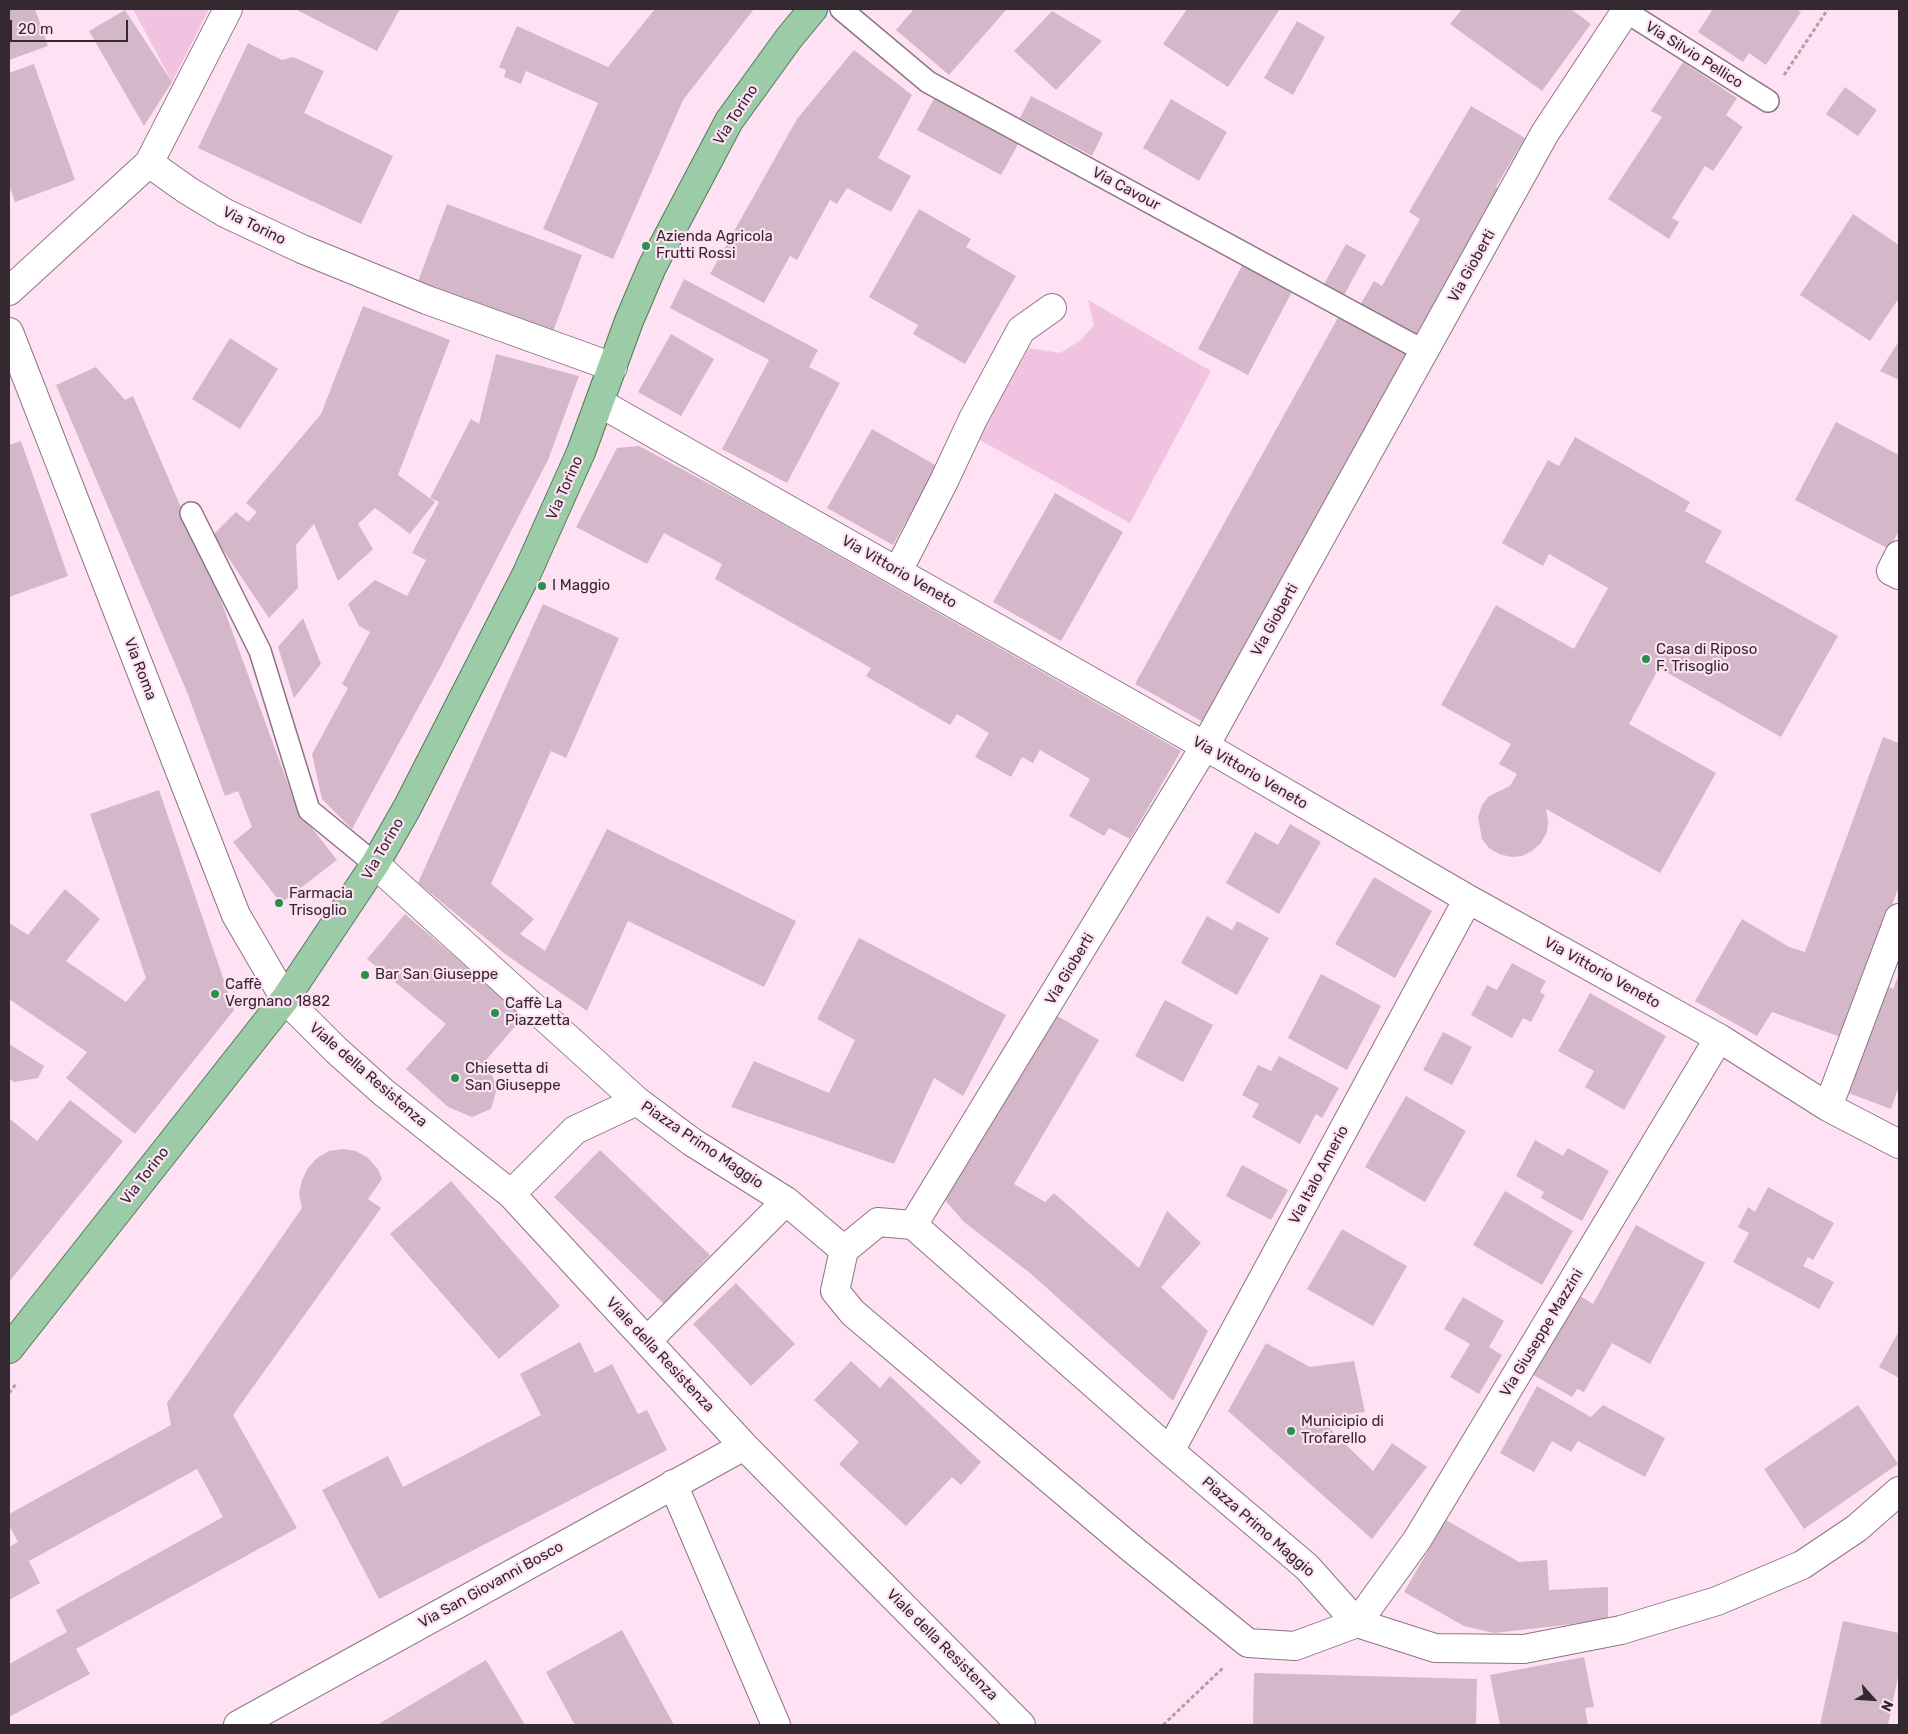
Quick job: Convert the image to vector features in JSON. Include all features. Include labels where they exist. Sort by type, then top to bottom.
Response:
[{"type":"main road","name":"Via Torino","points":[[9,1349],[285,999],[375,864],[407,808],[527,573],[581,452],[629,321],[652,267],[729,121],[789,38],[813,9]]},
{"type":"street","points":[[9,291],[149,163],[228,9]]},
{"type":"street","name":"Via Gioberti","points":[[913,1225],[1206,746],[1545,133],[1624,10]]},
{"type":"street","name":"Via Torino","points":[[149,163],[187,190],[226,213],[302,249],[427,300],[613,367]]},
{"type":"street","points":[[898,571],[944,481],[973,418],[1021,330],[1052,308]]},
{"type":"street","name":"Via Roma","points":[[9,332],[236,915],[285,999]]},
{"type":"street","name":"Via Vittorio Veneto","points":[[600,403],[1206,746],[1468,899],[1719,1038],[1828,1107],[1899,1144]]},
{"type":"street","points":[[1899,555],[1891,571],[1899,575]]},
{"type":"street","points":[[375,864],[637,1101]]},
{"type":"street","name":"Via Italo Amerio","points":[[1170,1451],[1468,899]]},
{"type":"street","points":[[1828,1107],[1899,918]]},
{"type":"street","name":"Viale della Resistenza","points":[[285,999],[336,1050],[383,1092],[511,1194],[744,1446],[1021,1725]]},
{"type":"street","name":"Via Giuseppe Mazzini","points":[[1357,1623],[1417,1540],[1719,1038]]},
{"type":"street","name":"Piazza Primo Maggio","points":[[511,1194],[575,1130],[637,1101],[692,1142],[786,1201],[844,1250]]},
{"type":"street","points":[[647,1341],[786,1201]]},
{"type":"street","points":[[913,1225],[878,1222],[844,1250],[834,1291],[853,1313],[1248,1644],[1295,1646],[1357,1623],[1435,1648],[1524,1649],[1621,1630],[1718,1601],[1802,1565],[1857,1528],[1899,1491]]},
{"type":"street","name":"Piazza Primo Maggio","points":[[913,1225],[1170,1451],[1307,1567],[1357,1623]]},
{"type":"street","name":"Via San Giovanni Bosco","points":[[238,1725],[744,1446]]},
{"type":"street","points":[[674,1484],[776,1725]]},
{"type":"lane","name":"Via Cavour","points":[[841,9],[928,82],[1424,351]]},
{"type":"lane","name":"Via Silvio Pellico","points":[[1624,10],[1768,101]]},
{"type":"lane","points":[[190,514],[260,651],[309,810],[375,864]]},
{"type":"path","points":[[1768,101],[1828,9]]},
{"type":"path","points":[[1163,1725],[1248,1644]]},
{"type":"shaded area","points":[[133,9],[209,9],[172,82]]},
{"type":"shaded area","points":[[1088,300],[1211,371],[1130,523],[978,439],[1029,348],[1060,353],[1081,340],[1094,325]]},
{"type":"building","points":[[9,9],[35,9],[48,46],[9,60]]},
{"type":"building","points":[[295,9],[400,9],[377,51]]},
{"type":"building","points":[[655,9],[754,9],[683,100],[613,259],[543,229],[598,103],[526,71],[521,84],[504,77],[506,70],[499,67],[517,26],[608,67]]},
{"type":"building","points":[[914,9],[1007,9],[949,75],[896,30]]},
{"type":"building","points":[[1187,9],[1280,9],[1228,87],[1163,44]]},
{"type":"building","points":[[1462,9],[1571,9],[1591,24],[1542,91],[1450,24]]},
{"type":"building","points":[[1713,9],[1795,9],[1801,12],[1766,65],[1749,53],[1743,62],[1698,32]]},
{"type":"building","points":[[125,10],[172,82],[144,126],[89,31]]},
{"type":"building","points":[[1052,11],[1102,41],[1056,90],[1014,51]]},
{"type":"building","points":[[1297,21],[1325,37],[1293,95],[1264,78]]},
{"type":"building","points":[[248,43],[282,60],[293,57],[324,71],[304,113],[393,156],[361,224],[198,148]]},
{"type":"building","points":[[854,50],[912,95],[878,158],[911,176],[891,212],[847,188],[837,204],[830,200],[797,260],[790,256],[764,303],[710,274],[797,119]]},
{"type":"building","points":[[1683,62],[1737,98],[1726,115],[1743,127],[1713,171],[1705,166],[1672,218],[1679,222],[1669,239],[1608,199],[1662,117],[1651,111]]},
{"type":"building","points":[[34,64],[75,180],[15,202],[9,185],[9,73]]},
{"type":"building","points":[[1845,87],[1877,110],[1858,136],[1826,114]]},
{"type":"building","points":[[937,93],[1021,139],[1001,175],[917,130]]},
{"type":"building","points":[[1031,96],[1103,133],[1092,156],[1020,118]]},
{"type":"building","points":[[1171,99],[1227,132],[1199,181],[1143,148]]},
{"type":"building","points":[[1471,106],[1525,138],[1496,187],[1503,192],[1417,338],[1360,305],[1374,281],[1382,286],[1420,219],[1409,212]]},
{"type":"building","points":[[447,204],[582,255],[552,334],[417,284]]},
{"type":"building","points":[[919,209],[971,239],[966,247],[1016,276],[965,364],[913,334],[918,325],[869,297]]},
{"type":"building","points":[[1853,214],[1899,245],[1899,298],[1870,341],[1800,295]]},
{"type":"building","points":[[1346,244],[1366,255],[1343,297],[1323,286]]},
{"type":"building","points":[[1244,262],[1294,288],[1248,375],[1198,349]]},
{"type":"building","points":[[684,279],[818,350],[809,367],[840,383],[787,483],[722,449],[769,360],[670,308]]},
{"type":"building","points":[[363,306],[450,340],[398,475],[435,502],[410,534],[375,508],[358,524],[373,549],[338,581],[314,524],[296,545],[298,588],[269,618],[213,535],[236,512],[248,522],[257,512],[246,503],[321,414]]},
{"type":"building","points":[[1340,314],[1409,352],[1203,722],[1135,684]]},
{"type":"building","points":[[671,334],[714,359],[681,416],[638,392]]},
{"type":"building","points":[[230,338],[278,369],[240,429],[192,399]]},
{"type":"building","points":[[1899,341],[1899,380],[1880,371]]},
{"type":"building","points":[[496,354],[579,376],[548,460],[440,668],[352,829],[322,799],[312,754],[348,688],[342,684],[370,632],[359,626],[348,604],[375,580],[407,596],[426,560],[412,553],[439,502],[430,498],[471,419],[479,424]]},
{"type":"building","points":[[96,367],[125,400],[133,396],[220,598],[297,809],[337,860],[281,903],[233,842],[252,827],[238,791],[225,796],[187,692],[56,385]]},
{"type":"building","points":[[1836,422],[1899,455],[1899,531],[1889,549],[1795,500]]},
{"type":"building","points":[[872,429],[937,466],[893,545],[827,508]]},
{"type":"building","name":"Casa di Riposo F. Trisoglio","points":[[1575,437],[1690,502],[1685,511],[1722,531],[1705,562],[1838,636],[1781,737],[1659,668],[1629,724],[1716,773],[1660,873],[1546,809],[1547,832],[1541,843],[1532,851],[1522,856],[1511,857],[1499,854],[1489,848],[1482,839],[1478,817],[1482,805],[1489,796],[1510,786],[1517,774],[1499,764],[1511,744],[1441,705],[1496,605],[1574,649],[1608,588],[1549,554],[1543,566],[1502,543],[1548,460],[1559,466]]},
{"type":"building","points":[[21,441],[68,576],[9,597],[9,445]]},
{"type":"building","points":[[639,446],[754,508],[1181,751],[1130,839],[1109,828],[1104,836],[1069,816],[1090,779],[1040,750],[1033,763],[1022,757],[1011,777],[975,757],[989,733],[957,714],[950,725],[866,676],[871,668],[715,579],[722,564],[664,533],[647,564],[576,527],[617,448]]},
{"type":"building","points":[[1055,493],[1123,532],[1061,641],[993,602]]},
{"type":"building","points":[[543,604],[619,638],[566,758],[551,751],[491,884],[534,919],[520,934],[545,951],[607,829],[796,921],[764,987],[628,921],[587,1011],[505,954],[418,883]]},
{"type":"building","points":[[303,618],[321,664],[294,698],[278,647]]},
{"type":"building","points":[[1883,737],[1899,743],[1899,886],[1843,1038],[1772,1012],[1757,1036],[1695,1001],[1742,919],[1789,947],[1805,952]]},
{"type":"building","points":[[159,790],[234,1010],[135,1134],[66,1078],[87,1052],[9,999],[9,923],[28,935],[65,889],[100,919],[66,961],[126,1002],[146,978],[90,814]]},
{"type":"building","points":[[1290,824],[1321,842],[1279,914],[1226,883],[1255,832],[1278,845]]},
{"type":"building","points":[[1374,877],[1432,911],[1395,978],[1335,944]]},
{"type":"building","points":[[405,914],[524,1016],[486,1060],[497,1088],[491,1109],[472,1117],[448,1107],[406,1069],[446,1024],[367,959]]},
{"type":"building","points":[[1207,916],[1232,930],[1237,921],[1269,938],[1237,995],[1181,963]]},
{"type":"building","points":[[859,938],[1006,1015],[963,1096],[934,1078],[894,1164],[731,1107],[754,1061],[829,1093],[855,1040],[817,1019]]},
{"type":"building","points":[[1512,963],[1546,981],[1540,992],[1545,995],[1531,1022],[1523,1018],[1512,1038],[1471,1015],[1487,985],[1497,990]]},
{"type":"building","points":[[1321,974],[1381,1006],[1347,1070],[1288,1038]]},
{"type":"building","points":[[1899,974],[1899,1086],[1891,1109],[1843,1091],[1883,985],[1893,989]]},
{"type":"building","points":[[1590,993],[1666,1036],[1624,1110],[1585,1087],[1594,1071],[1558,1051]]},
{"type":"building","points":[[1165,1000],[1213,1025],[1183,1082],[1135,1056]]},
{"type":"building","points":[[1054,1014],[1099,1040],[1014,1184],[1045,1202],[1054,1193],[1139,1268],[1167,1211],[1201,1243],[1161,1287],[1208,1331],[1173,1401],[1030,1273],[964,1222],[944,1199]]},
{"type":"building","points":[[1443,1032],[1472,1047],[1452,1085],[1423,1070]]},
{"type":"building","points":[[9,1044],[44,1066],[38,1078],[14,1082],[9,1079]]},
{"type":"building","points":[[1279,1056],[1339,1088],[1322,1118],[1316,1114],[1300,1144],[1252,1117],[1259,1104],[1242,1095],[1258,1065],[1271,1071]]},
{"type":"building","points":[[1406,1096],[1466,1131],[1425,1202],[1365,1167]]},
{"type":"building","points":[[70,1100],[123,1141],[9,1282],[9,1118],[37,1141]]},
{"type":"building","points":[[1535,1140],[1563,1156],[1568,1148],[1609,1171],[1582,1221],[1541,1198],[1544,1192],[1516,1176]]},
{"type":"building","points":[[343,1149],[356,1151],[368,1158],[378,1169],[382,1179],[368,1199],[381,1208],[233,1415],[297,1528],[76,1649],[90,1674],[9,1717],[9,1664],[67,1632],[56,1610],[223,1517],[197,1469],[29,1561],[40,1583],[9,1600],[9,1547],[18,1542],[9,1525],[9,1514],[171,1425],[167,1403],[302,1208],[299,1194],[302,1180],[308,1168],[317,1158],[329,1151]]},
{"type":"building","points":[[600,1150],[710,1255],[664,1304],[554,1197]]},
{"type":"building","points":[[1242,1165],[1288,1190],[1271,1220],[1226,1196]]},
{"type":"building","points":[[451,1181],[560,1306],[499,1359],[390,1234]]},
{"type":"building","points":[[1768,1187],[1834,1223],[1813,1260],[1808,1257],[1803,1266],[1834,1282],[1819,1309],[1733,1262],[1749,1233],[1738,1227],[1748,1207],[1755,1212]]},
{"type":"building","points":[[1505,1191],[1573,1231],[1542,1285],[1473,1245]]},
{"type":"building","points":[[1636,1225],[1705,1263],[1650,1364],[1612,1343],[1584,1392],[1577,1389],[1572,1397],[1530,1373],[1575,1293],[1593,1304]]},
{"type":"building","points":[[1342,1229],[1407,1266],[1373,1326],[1307,1289]]},
{"type":"building","points":[[736,1283],[795,1344],[751,1386],[693,1324]]},
{"type":"building","points":[[1463,1297],[1504,1321],[1489,1347],[1502,1355],[1479,1394],[1450,1377],[1470,1344],[1444,1329]]},
{"type":"building","points":[[1899,1331],[1899,1378],[1879,1367]]},
{"type":"building","points":[[580,1342],[595,1373],[612,1364],[638,1414],[647,1410],[667,1450],[379,1599],[322,1490],[388,1456],[403,1487],[541,1415],[520,1374]]},
{"type":"building","name":"Municipio di Trofarello","points":[[1266,1343],[1310,1367],[1354,1361],[1365,1412],[1320,1419],[1373,1471],[1392,1443],[1427,1467],[1372,1539],[1228,1411]]},
{"type":"building","points":[[851,1361],[880,1388],[890,1376],[981,1462],[961,1485],[952,1477],[906,1526],[839,1464],[859,1442],[814,1400]]},
{"type":"building","points":[[1537,1386],[1591,1417],[1603,1405],[1665,1438],[1645,1477],[1578,1441],[1571,1452],[1552,1441],[1534,1472],[1500,1453]]},
{"type":"building","points":[[1858,1405],[1898,1464],[1804,1529],[1764,1469]]},
{"type":"building","points":[[1446,1520],[1519,1562],[1547,1560],[1549,1590],[1608,1587],[1608,1620],[1494,1633],[1464,1626],[1404,1592]]},
{"type":"building","points":[[1843,1621],[1899,1633],[1899,1672],[1888,1725],[1820,1725]]},
{"type":"building","points":[[622,1630],[674,1725],[575,1725],[546,1672]]},
{"type":"building","points":[[1584,1657],[1594,1707],[1585,1708],[1588,1725],[1500,1725],[1490,1675]]},
{"type":"building","points":[[486,1660],[525,1725],[377,1725]]},
{"type":"building","points":[[1254,1673],[1477,1679],[1476,1725],[1253,1725]]},
{"type":"place","name":"Azienda Agricola Frutti Rossi","points":[[646,246]]},
{"type":"place","name":"I Maggio","points":[[542,586]]},
{"type":"place","name":"Casa di Riposo F. Trisoglio","points":[[1646,659]]},
{"type":"place","name":"Farmacia Trisoglio","points":[[279,903]]},
{"type":"place","name":"Bar San Giuseppe","points":[[365,975]]},
{"type":"place","name":"Caffè Vergnano 1882","points":[[215,994]]},
{"type":"place","name":"Caffè La Piazzetta","points":[[495,1013]]},
{"type":"place","name":"Chiesetta di San Giuseppe","points":[[455,1078]]},
{"type":"place","name":"Municipio di Trofarello","points":[[1291,1431]]}]
